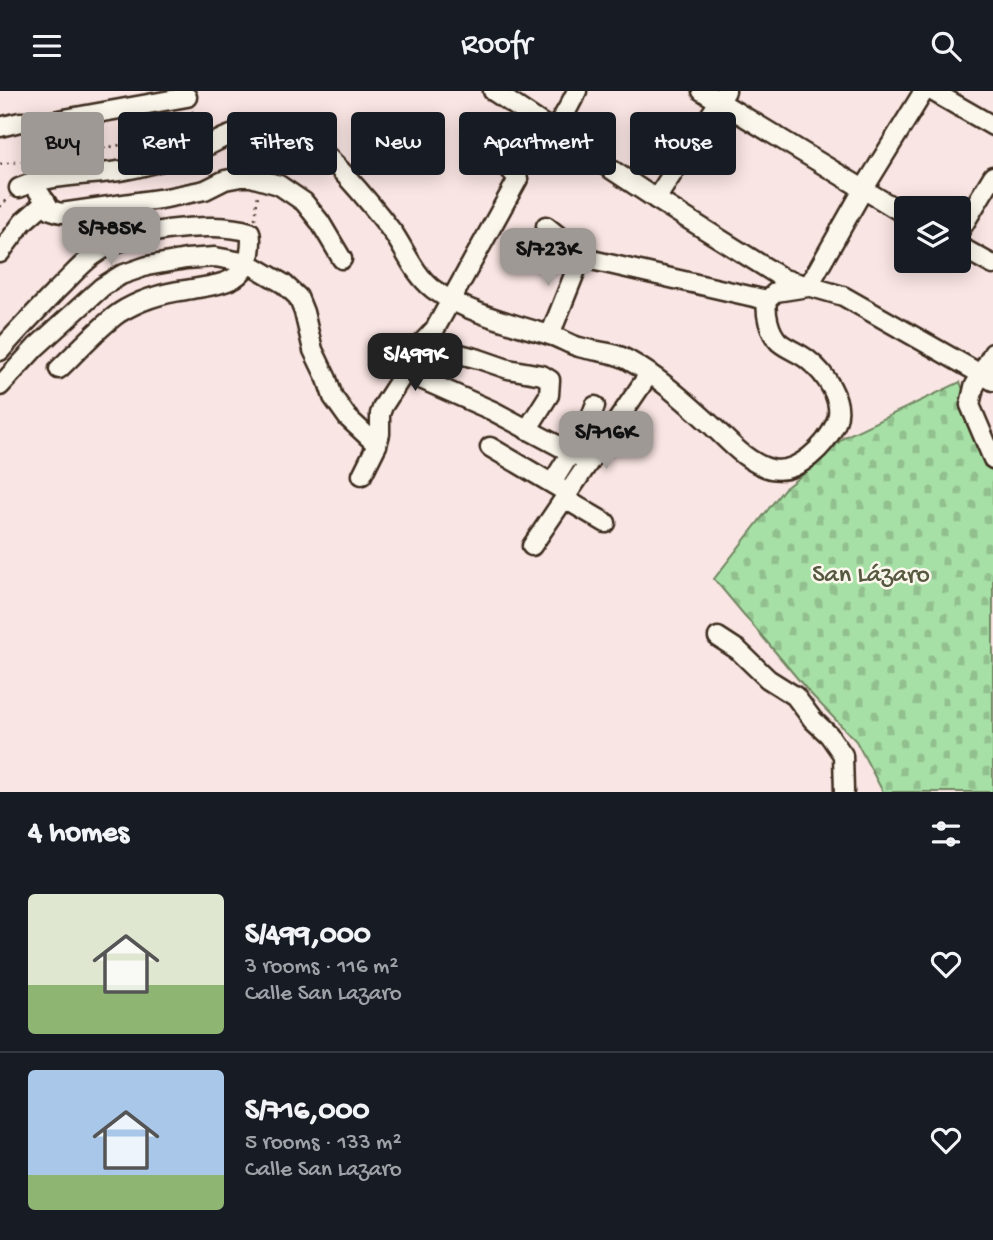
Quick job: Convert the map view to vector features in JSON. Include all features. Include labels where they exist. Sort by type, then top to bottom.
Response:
[{"type":"street","points":[[493,91],[524,112]]},
{"type":"street","points":[[565,112],[578,91]]},
{"type":"street","points":[[702,91],[723,97],[894,208]]},
{"type":"street","points":[[808,288],[863,190],[924,91]]},
{"type":"street","points":[[932,91],[993,127]]},
{"type":"street","points":[[101,112],[187,96]]},
{"type":"street","points":[[656,199],[723,97]]},
{"type":"street","points":[[0,127],[21,122]]},
{"type":"street","points":[[213,144],[246,130],[289,128],[301,133],[334,163],[375,209],[426,283],[449,300],[574,346],[618,355],[649,374],[706,420],[738,451],[772,470],[799,465],[814,453],[837,421],[836,397],[826,379],[809,361],[779,341],[769,321],[766,300]]},
{"type":"street","points":[[118,171],[26,185],[46,202],[51,210],[61,213],[166,198],[205,190],[225,180],[251,177],[279,185],[304,202],[320,222],[342,259]]},
{"type":"street","points":[[616,173],[784,279],[843,296],[987,377]]},
{"type":"street","points":[[362,475],[377,445],[383,405],[421,344],[435,328],[518,179],[515,175]]},
{"type":"street","points":[[971,212],[993,176]]},
{"type":"street","points":[[0,253],[23,222],[46,202]]},
{"type":"street","points":[[546,226],[582,255],[596,261],[766,300]]},
{"type":"street","points":[[0,352],[17,331],[96,253],[136,236],[187,227],[230,227],[250,232],[252,237],[248,263],[238,276],[228,282],[145,300],[118,314],[59,369]]},
{"type":"street","points":[[971,253],[993,265]]},
{"type":"street","points":[[550,335],[582,255]]},
{"type":"street","points":[[0,386],[36,347],[102,287],[121,275],[147,266],[215,257],[248,263],[284,284],[298,297],[313,350],[327,379],[332,397],[348,418],[377,445]]},
{"type":"street","points":[[766,300],[776,292],[808,288]]},
{"type":"street","points":[[421,344],[508,369],[542,375],[550,380],[549,395],[527,430]]},
{"type":"street","points":[[993,353],[987,377],[971,393],[970,405],[993,459]]},
{"type":"street","points":[[405,372],[493,411],[589,462]]},
{"type":"street","points":[[532,546],[649,374]]},
{"type":"street","points":[[552,483],[587,428],[595,406]]},
{"type":"street","points":[[491,447],[552,483],[566,496],[606,523]]},
{"type":"street","points":[[718,637],[738,650],[768,678],[795,696],[813,720],[829,735],[843,755],[844,792]]},
{"type":"path","points":[[187,96],[192,112]]},
{"type":"path","points":[[0,165],[21,162]]},
{"type":"green space","name":"San Lázaro","points":[[960,382],[993,462],[993,792],[883,792],[856,741],[808,691],[714,579],[784,489],[819,462],[844,437]]}]
